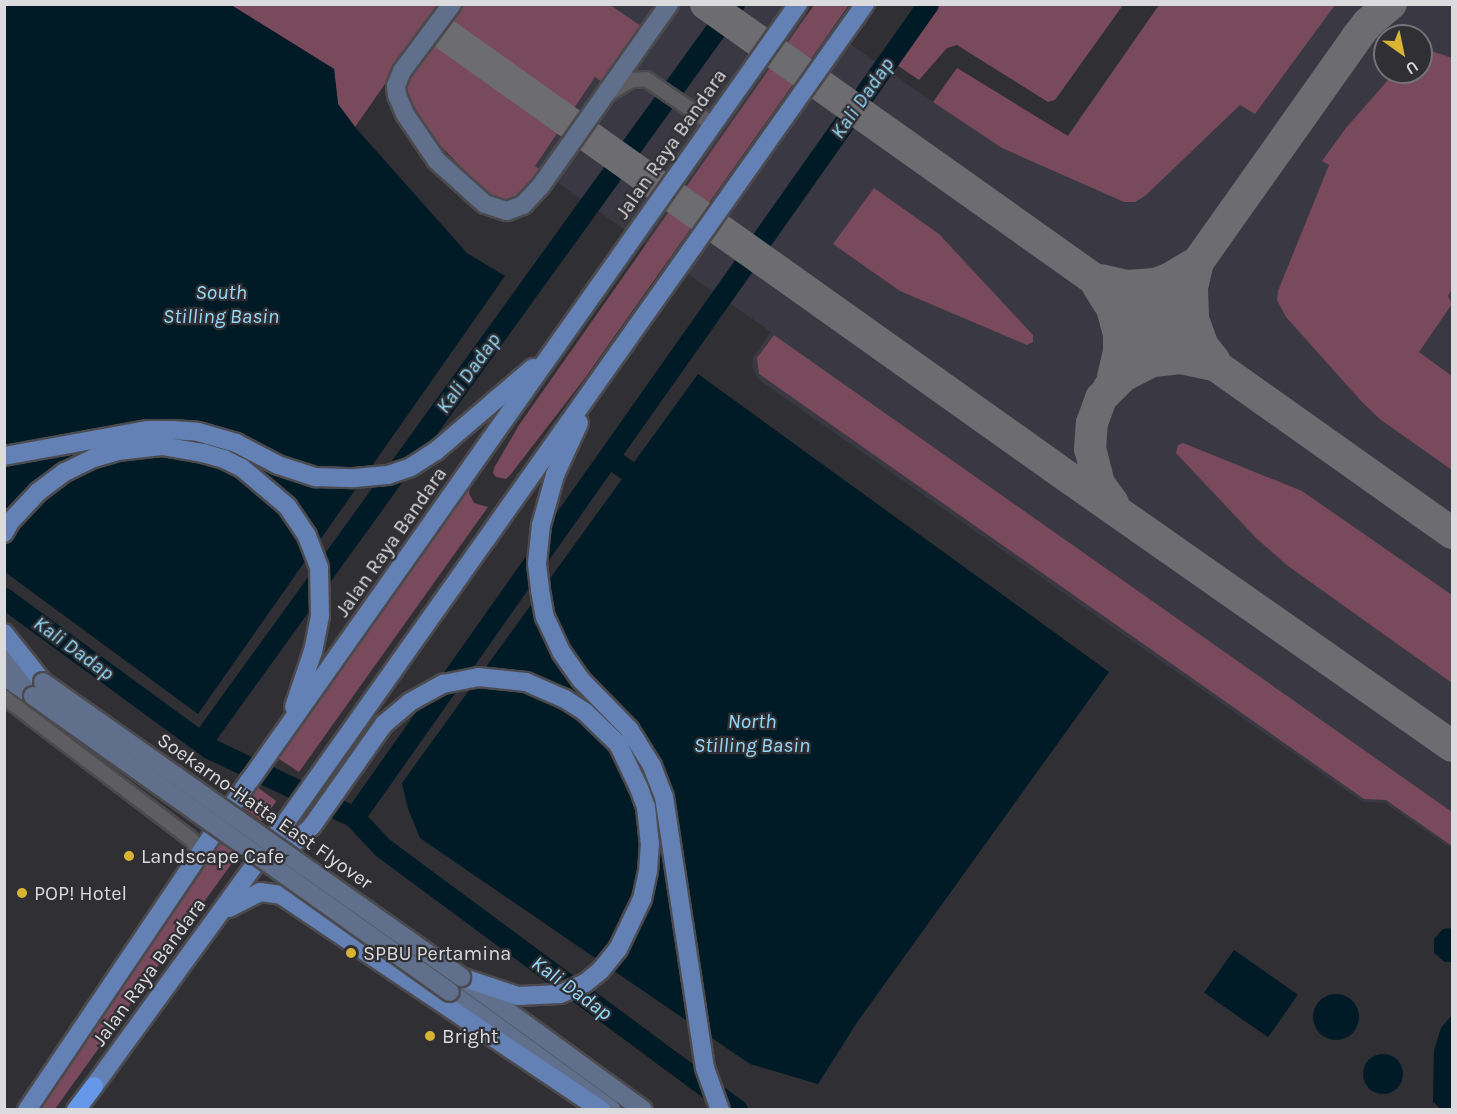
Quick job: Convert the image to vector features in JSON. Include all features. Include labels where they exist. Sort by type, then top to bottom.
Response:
[{"type":"highway","points":[[76,1110],[94,1086]]},
{"type":"highway","points":[[80,1110],[94,1086]]},
{"type":"main road","points":[[452,4],[402,71],[396,87],[397,95],[405,114],[437,161],[485,204],[507,211],[523,205],[540,187],[669,4]]},
{"type":"main road","name":"Jalan Raya Bandara","points":[[27,1110],[250,780],[798,4]]},
{"type":"main road","name":"Jalan Raya Bandara","points":[[94,1086],[286,822],[865,4]]},
{"type":"main road","points":[[4,456],[147,430],[172,430],[198,432],[236,443],[278,465],[316,477],[372,477],[411,467],[436,452],[555,349]]},
{"type":"main road","points":[[600,378],[555,475],[540,535],[537,564],[545,617],[568,662],[581,680],[617,715],[641,746],[664,797],[705,1068],[720,1110]]},
{"type":"main road","points":[[4,533],[10,522],[38,492],[65,472],[94,458],[136,448],[162,446],[224,459],[242,468],[287,506],[315,552],[321,594],[320,616],[313,651],[283,733]]},
{"type":"main road","points":[[7,644],[38,689]]},
{"type":"main road","name":"Soekarno-Hatta East Flyover","points":[[4,676],[38,689],[456,984]]},
{"type":"main road","points":[[239,887],[257,876],[312,826],[384,724],[410,702],[443,684],[478,677],[526,682],[549,691],[585,712],[618,744],[628,762],[646,807],[649,834],[648,871],[642,899],[618,949],[600,971],[585,983],[560,994],[518,996],[456,984]]},
{"type":"main road","points":[[219,915],[252,895],[267,891],[281,895],[601,1110]]},
{"type":"main road","points":[[456,984],[612,1110]]},
{"type":"main road","points":[[456,984],[643,1110]]},
{"type":"street","points":[[600,102],[632,80],[646,79],[689,106],[712,124]]},
{"type":"street","points":[[4,697],[187,836],[193,841],[199,854]]},
{"type":"shaded area","points":[[231,5],[440,5],[355,127],[338,104],[334,69]]},
{"type":"shaded area","points":[[463,5],[794,5],[933,102],[957,68],[1067,136],[1159,5],[1452,5],[1452,849],[1385,803],[1363,802],[763,383],[756,376],[752,366],[753,357],[771,332],[541,171],[516,197],[406,88]]},
{"type":"shaded area","points":[[463,5],[610,5],[641,26],[602,82],[595,77],[535,166],[541,170],[524,190],[509,201],[488,195],[429,134],[408,101],[407,78],[413,67]]},
{"type":"shaded area","points":[[814,5],[849,5],[585,378],[511,474],[506,479],[496,477],[493,473],[494,468],[519,425]]},
{"type":"shaded area","points":[[923,5],[1123,5],[1055,100],[1048,102],[957,45],[947,48],[919,80],[885,57]]},
{"type":"shaded area","points":[[1159,5],[1335,5],[1255,114],[1240,105],[1145,196],[1135,202],[1124,202],[1002,148],[933,102],[957,68],[1068,136]]},
{"type":"shaded area","points":[[1433,51],[1452,58],[1452,289],[1448,296],[1452,304],[1419,352],[1452,376],[1452,470],[1381,420],[1362,402],[1286,317],[1277,300],[1278,291],[1329,165],[1322,161],[1346,128],[1384,84],[1433,84]]},
{"type":"shaded area","points":[[874,188],[939,234],[1033,335],[1033,342],[1027,345],[900,291],[833,244]]},
{"type":"shaded area","points":[[774,335],[1452,812],[1452,846],[1386,800],[1364,799],[759,374],[757,358]]},
{"type":"shaded area","points":[[1183,443],[1302,491],[1452,595],[1452,683],[1288,566],[1256,538],[1176,453],[1178,445]]},
{"type":"shaded area","points":[[470,484],[469,493],[474,503],[488,507],[299,772],[276,757]]},
{"type":"shaded area","points":[[257,787],[276,801],[262,821],[242,807]]},
{"type":"shaded area","points":[[221,838],[240,852],[55,1109],[39,1110]]},
{"type":"water","name":"South Stilling Basin","points":[[5,5],[231,5],[334,69],[338,104],[355,127],[467,253],[505,276],[198,714],[5,572]]},
{"type":"water","name":"North Stilling Basin","points":[[698,374],[1109,672],[858,1021],[818,1084],[750,1064],[420,838],[408,809],[402,783]]},
{"type":"water","points":[[1452,928],[1452,962],[1445,962],[1434,953],[1434,939],[1443,929]]},
{"type":"water","points":[[1234,950],[1298,995],[1268,1037],[1204,993]]},
{"type":"water","points":[[1336,994],[1345,995],[1353,1000],[1358,1008],[1358,1026],[1353,1034],[1345,1039],[1336,1040],[1327,1039],[1319,1034],[1314,1026],[1313,1017],[1314,1008],[1319,1000],[1327,995]]},
{"type":"water","points":[[1452,1015],[1452,1109],[1441,1109],[1433,1102],[1434,1050],[1441,1028]]},
{"type":"water","points":[[1383,1054],[1391,1055],[1397,1060],[1402,1066],[1402,1082],[1397,1088],[1391,1093],[1383,1094],[1375,1093],[1369,1088],[1364,1082],[1363,1074],[1364,1066],[1369,1060],[1375,1055]]},
{"type":"waterway","name":"Kali Dadap","points":[[201,742],[734,4]]},
{"type":"waterway","name":"Kali Dadap","points":[[354,817],[928,4]]},
{"type":"waterway","name":"Kali Dadap","points":[[609,457],[628,471]]},
{"type":"waterway","name":"Kali Dadap","points":[[4,598],[209,748],[354,817],[382,847],[737,1110]]},
{"type":"taxiway","points":[[706,4],[1452,533]]},
{"type":"taxiway","points":[[1108,389],[1357,37],[1368,23],[1391,4]]},
{"type":"taxiway","points":[[446,35],[1055,468],[1452,746]]},
{"type":"taxiway","points":[[1101,280],[1127,286],[1155,284],[1169,279],[1192,265]]},
{"type":"taxiway","points":[[1197,266],[1192,288],[1193,319],[1203,346],[1214,360]]},
{"type":"taxiway","points":[[1098,286],[1112,308],[1119,335],[1119,351],[1113,377]]},
{"type":"taxiway","points":[[1113,503],[1099,484],[1090,449],[1092,423],[1101,398],[1123,376],[1153,361],[1181,358],[1210,364]]},
{"type":"place","name":"Landscape Cafe","points":[[129,856]]},
{"type":"place","name":"POP! Hotel","points":[[22,893]]},
{"type":"place","name":"SPBU Pertamina","points":[[351,953]]},
{"type":"place","name":"Bright","points":[[430,1036]]}]
